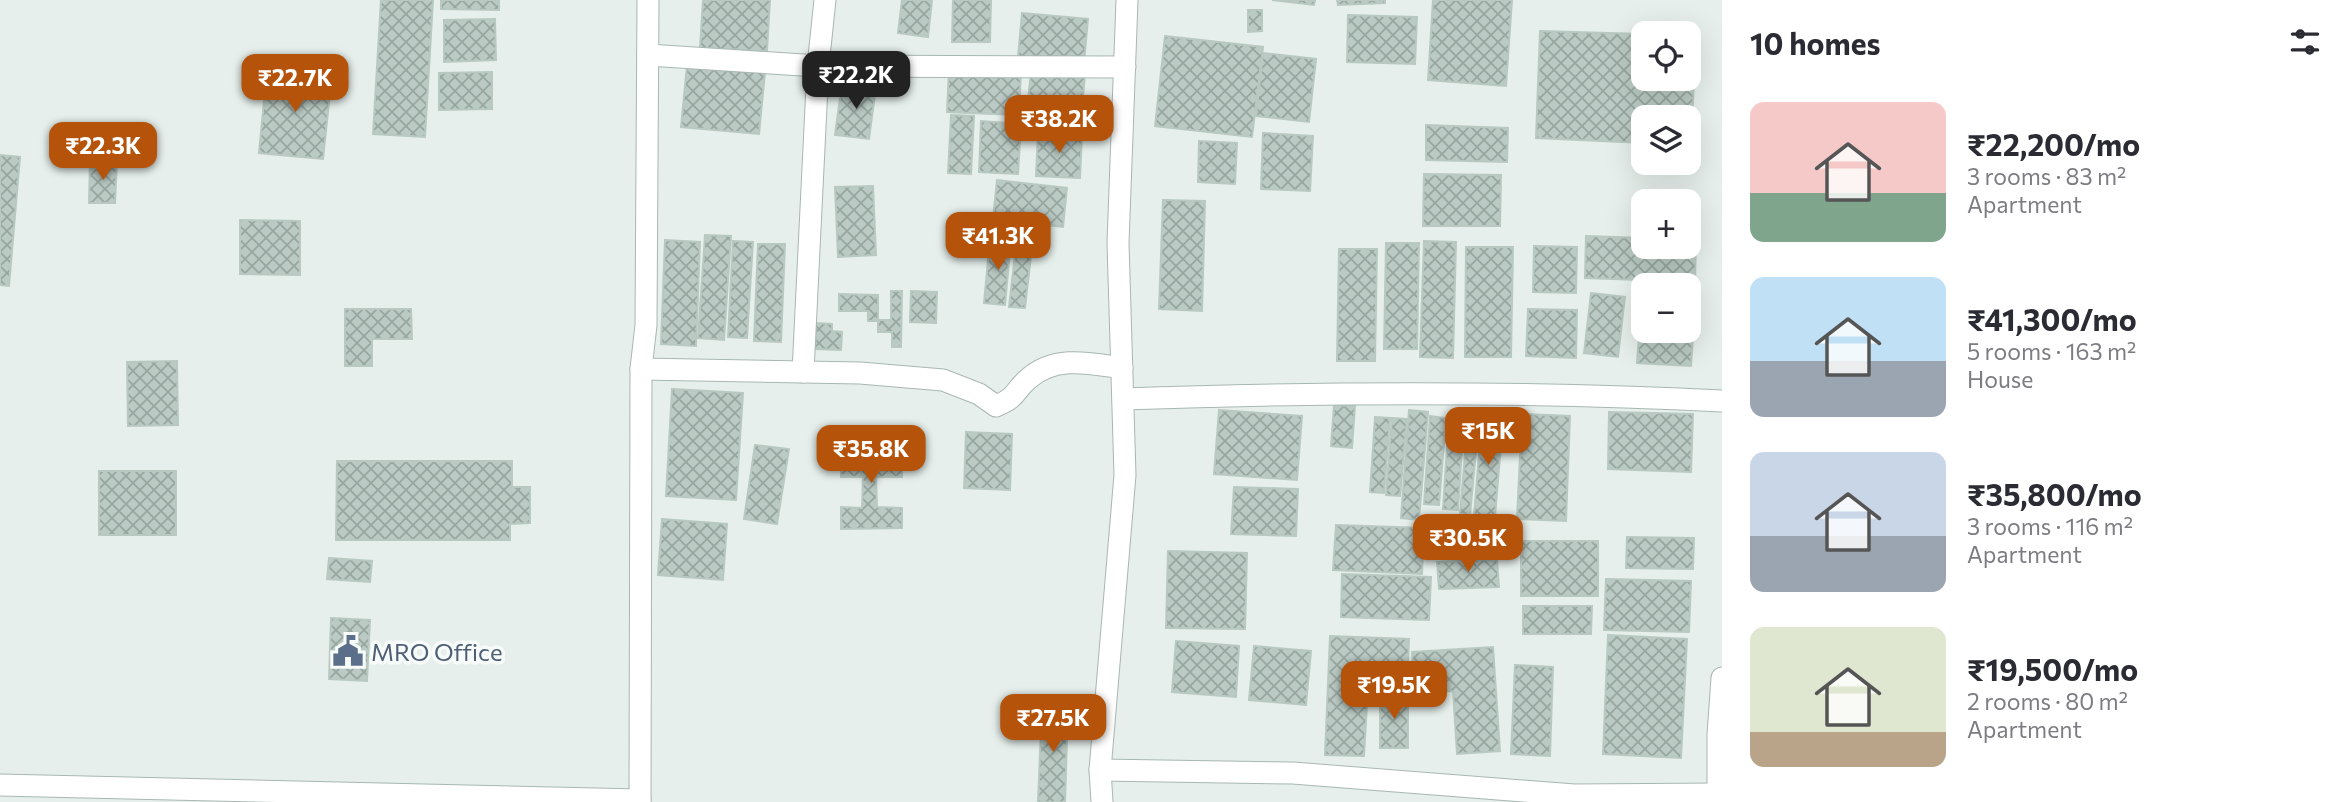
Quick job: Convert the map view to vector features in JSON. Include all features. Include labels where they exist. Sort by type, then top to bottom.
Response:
[{"type":"street","points":[[0,785],[640,801],[641,369],[646,325],[648,0]]},
{"type":"street","points":[[803,372],[818,66],[825,0]]},
{"type":"street","points":[[1102,802],[1100,769],[1125,475],[1118,243],[1127,0]]},
{"type":"street","points":[[648,54],[818,66],[1125,67]]},
{"type":"street","points":[[641,369],[803,372],[943,380],[979,394],[996,406],[1014,398],[1026,380],[1047,365],[1081,362],[1122,368]]},
{"type":"street","points":[[1123,400],[1319,392],[1614,396],[1722,401]]},
{"type":"street","points":[[1100,769],[1293,773],[1573,795],[1718,798],[1722,678]]},
{"type":"building","points":[[381,0],[433,0],[425,137],[373,134]]},
{"type":"building","points":[[441,0],[499,0],[499,10],[441,9]]},
{"type":"building","points":[[703,0],[770,0],[767,51],[700,48]]},
{"type":"building","points":[[902,0],[932,0],[928,37],[898,33]]},
{"type":"building","points":[[953,0],[991,0],[990,42],[952,42]]},
{"type":"building","points":[[1272,0],[1315,0],[1314,5]]},
{"type":"building","points":[[1337,0],[1385,0],[1385,3],[1338,5]]},
{"type":"building","points":[[1433,0],[1512,0],[1506,86],[1428,80]]},
{"type":"building","points":[[1248,10],[1262,10],[1262,31],[1248,32]]},
{"type":"building","points":[[1022,13],[1088,19],[1084,63],[1018,57]]},
{"type":"building","points":[[1348,15],[1417,17],[1415,64],[1347,62]]},
{"type":"building","points":[[495,19],[496,60],[444,62],[444,20]]},
{"type":"building","points":[[1540,31],[1631,34],[1631,91],[1693,91],[1693,105],[1631,105],[1631,142],[1536,138]]},
{"type":"building","points":[[1165,36],[1263,47],[1252,137],[1155,126]]},
{"type":"building","points":[[1263,53],[1316,59],[1309,122],[1256,116]]},
{"type":"building","points":[[687,65],[765,72],[759,134],[681,127]]},
{"type":"building","points":[[267,69],[332,75],[323,159],[259,153]]},
{"type":"building","points":[[949,69],[1021,71],[1019,115],[947,112]]},
{"type":"building","points":[[1031,70],[1085,75],[1081,117],[1027,112]]},
{"type":"building","points":[[492,72],[492,109],[439,110],[439,73]]},
{"type":"building","points":[[842,83],[876,87],[869,139],[835,135]]},
{"type":"building","points":[[951,115],[974,116],[971,174],[948,173]]},
{"type":"building","points":[[981,121],[1021,124],[1018,174],[979,172]]},
{"type":"building","points":[[1426,125],[1508,128],[1507,162],[1426,160]]},
{"type":"building","points":[[1038,133],[1082,135],[1080,178],[1036,176]]},
{"type":"building","points":[[1263,133],[1313,136],[1310,191],[1261,189]]},
{"type":"building","points":[[1199,141],[1237,143],[1235,184],[1198,182]]},
{"type":"building","points":[[0,155],[20,157],[9,286],[0,285]]},
{"type":"building","points":[[90,160],[117,161],[115,203],[89,203]]},
{"type":"building","points":[[1424,174],[1501,175],[1500,226],[1423,226]]},
{"type":"building","points":[[997,180],[1067,188],[1063,227],[993,219]]},
{"type":"building","points":[[873,186],[876,255],[838,257],[835,187]]},
{"type":"building","points":[[1163,200],[1205,201],[1202,311],[1159,309]]},
{"type":"building","points":[[240,220],[300,221],[300,275],[240,274]]},
{"type":"building","points":[[1018,228],[1034,230],[1025,308],[1009,307]]},
{"type":"building","points":[[705,235],[731,236],[724,340],[698,338]]},
{"type":"building","points":[[1586,236],[1631,238],[1631,259],[1696,259],[1695,273],[1631,273],[1631,280],[1585,278]]},
{"type":"building","points":[[990,239],[1011,240],[1005,305],[984,303]]},
{"type":"building","points":[[665,240],[700,242],[696,346],[661,344]]},
{"type":"building","points":[[733,241],[753,242],[747,338],[728,337]]},
{"type":"building","points":[[1424,241],[1456,242],[1453,358],[1420,357]]},
{"type":"building","points":[[1386,243],[1419,243],[1417,349],[1384,349]]},
{"type":"building","points":[[758,244],[785,244],[781,342],[754,341]]},
{"type":"building","points":[[1534,246],[1577,247],[1576,293],[1533,292]]},
{"type":"building","points":[[1466,247],[1513,247],[1511,357],[1465,357]]},
{"type":"building","points":[[1339,249],[1377,249],[1375,361],[1337,361]]},
{"type":"building","points":[[891,291],[902,291],[901,347],[892,347],[892,332],[878,332],[878,320],[891,320]]},
{"type":"building","points":[[911,291],[937,292],[936,323],[910,322]]},
{"type":"building","points":[[1591,293],[1625,297],[1618,357],[1584,353]]},
{"type":"building","points":[[839,294],[878,295],[878,321],[868,321],[868,311],[839,311]]},
{"type":"building","points":[[345,309],[411,309],[412,339],[372,339],[372,366],[345,366]]},
{"type":"building","points":[[1528,309],[1577,310],[1576,358],[1526,356]]},
{"type":"building","points":[[816,323],[832,324],[832,331],[842,332],[841,350],[815,349]]},
{"type":"building","points":[[1638,343],[1693,343],[1691,366],[1637,363]]},
{"type":"building","points":[[177,361],[178,425],[128,426],[127,362]]},
{"type":"building","points":[[672,389],[743,393],[736,500],[666,496]]},
{"type":"building","points":[[1334,405],[1355,406],[1352,448],[1331,446]]},
{"type":"building","points":[[1219,410],[1302,416],[1297,480],[1214,474]]},
{"type":"building","points":[[1409,410],[1428,412],[1419,520],[1401,518]]},
{"type":"building","points":[[1609,412],[1693,414],[1691,472],[1608,469]]},
{"type":"building","points":[[1522,414],[1570,416],[1566,521],[1517,519]]},
{"type":"building","points":[[1430,416],[1446,418],[1439,505],[1424,504]]},
{"type":"building","points":[[1449,416],[1464,416],[1458,510],[1443,509]]},
{"type":"building","points":[[1375,417],[1390,418],[1384,493],[1370,492]]},
{"type":"building","points":[[1468,417],[1479,418],[1470,515],[1460,514]]},
{"type":"building","points":[[1482,417],[1503,419],[1495,517],[1474,516]]},
{"type":"building","points":[[1392,418],[1407,419],[1400,496],[1386,495]]},
{"type":"building","points":[[966,432],[1012,434],[1010,490],[964,488]]},
{"type":"building","points":[[755,445],[789,449],[777,524],[744,519]]},
{"type":"building","points":[[841,445],[902,445],[902,477],[876,477],[877,507],[902,508],[902,528],[841,529],[841,507],[862,508],[863,477],[841,477]]},
{"type":"building","points":[[337,461],[512,461],[512,487],[530,487],[530,523],[510,524],[510,540],[336,540]]},
{"type":"building","points":[[99,471],[176,471],[176,535],[99,535]]},
{"type":"building","points":[[1234,487],[1298,489],[1296,536],[1231,534]]},
{"type":"building","points":[[1442,516],[1504,521],[1502,550],[1440,545]]},
{"type":"building","points":[[662,519],[727,524],[723,580],[658,575]]},
{"type":"building","points":[[1336,525],[1424,528],[1422,574],[1333,570]]},
{"type":"building","points":[[1627,537],[1694,538],[1693,569],[1626,568]]},
{"type":"building","points":[[1521,541],[1598,541],[1598,596],[1521,596]]},
{"type":"building","points":[[1168,551],[1247,553],[1245,629],[1166,628]]},
{"type":"building","points":[[329,558],[372,561],[370,582],[327,579]]},
{"type":"building","points":[[1497,559],[1499,587],[1439,589],[1437,562]]},
{"type":"building","points":[[1342,574],[1431,577],[1429,620],[1341,617]]},
{"type":"building","points":[[1606,579],[1691,581],[1689,632],[1604,630]]},
{"type":"building","points":[[1523,606],[1592,606],[1591,634],[1523,634]]},
{"type":"building","points":[[331,618],[370,620],[367,681],[329,679]]},
{"type":"building","points":[[1608,635],[1687,639],[1681,758],[1603,754]]},
{"type":"building","points":[[1330,636],[1409,639],[1407,689],[1368,687],[1364,756],[1325,755]]},
{"type":"building","points":[[1176,641],[1239,646],[1236,697],[1172,692]]},
{"type":"building","points":[[1254,646],[1311,651],[1306,705],[1249,700]]},
{"type":"building","points":[[1493,647],[1500,751],[1457,754],[1453,691],[1415,693],[1412,652]]},
{"type":"building","points":[[1515,665],[1553,667],[1550,756],[1511,754]]},
{"type":"building","points":[[1380,693],[1408,693],[1408,748],[1380,748]]},
{"type":"building","points":[[1042,705],[1068,706],[1065,802],[1038,802]]},
{"type":"place","name":"MRO Office","points":[[348,651]]}]
